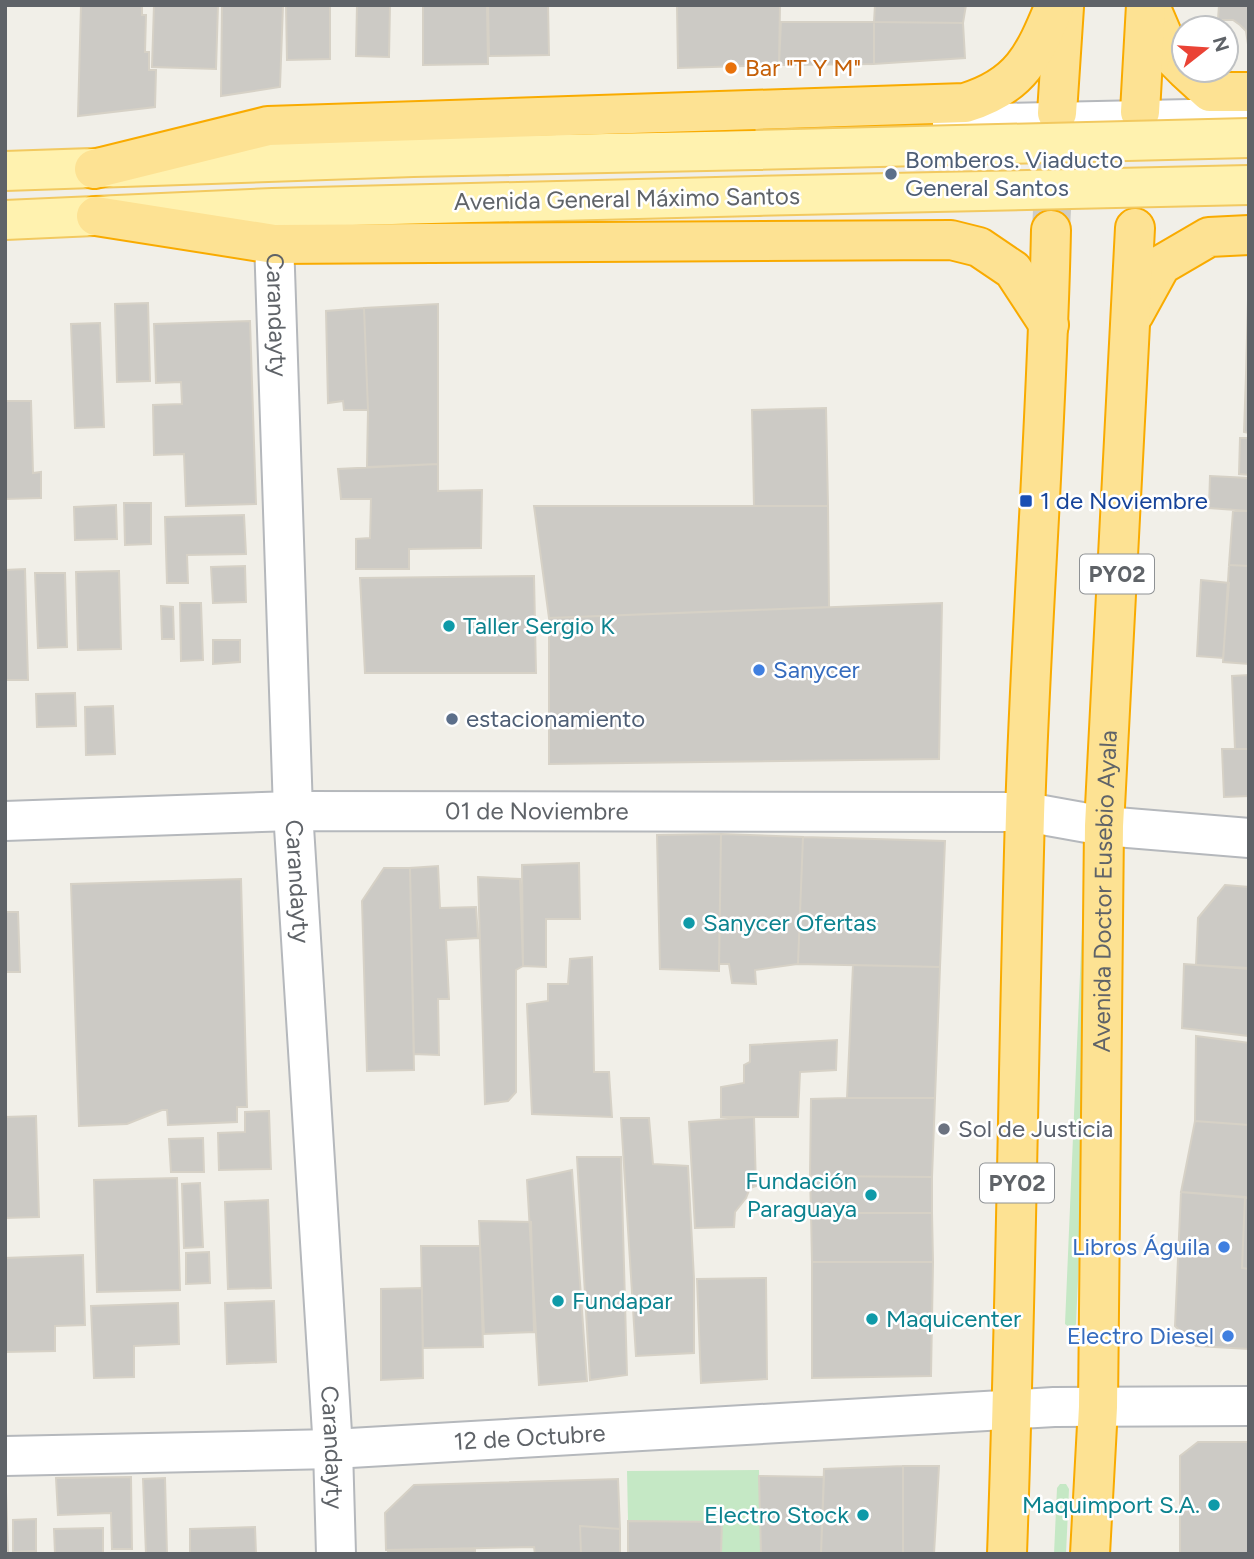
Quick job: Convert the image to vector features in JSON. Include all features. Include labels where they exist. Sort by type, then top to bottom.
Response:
[{"type":"highway","points":[[94,169],[268,126],[965,103],[990,95],[1009,83],[1039,45],[1055,5]]},
{"type":"highway","points":[[1058,113],[1064,5]]},
{"type":"highway","points":[[1148,5],[1170,53]]},
{"type":"highway","points":[[1140,111],[1148,5]]},
{"type":"highway","points":[[1201,84],[1245,116]]},
{"type":"highway","points":[[96,216],[273,226],[951,240],[979,247],[1013,270],[1049,325]]},
{"type":"highway","name":"Avenida Doctor Eusebio Ayala","points":[[1090,1554],[1098,1407],[1086,824],[1130,322],[1135,228]]},
{"type":"highway","name":"PY02","points":[[1007,1554],[1026,812],[1051,230]]},
{"type":"highway","points":[[1130,322],[1161,265],[1209,237],[1249,235]]},
{"type":"main road","name":"Avenida General Máximo Santos","points":[[5,171],[413,157],[1245,116]]},
{"type":"main road","name":"Avenida General Máximo Santos","points":[[273,226],[413,204],[1249,185]]},
{"type":"main road","points":[[5,220],[96,216]]},
{"type":"street","points":[[952,124],[1245,116]]},
{"type":"street","name":"Carandayty","points":[[273,226],[293,811],[333,1449],[336,1554]]},
{"type":"street","name":"01 de Noviembre","points":[[5,821],[293,811],[1026,812],[1086,824],[1249,838]]},
{"type":"street","name":"12 de Octubre","points":[[5,1456],[333,1449],[1054,1407],[1249,1406]]},
{"type":"green space","points":[[1084,881],[1096,882],[1076,1324],[1069,1327],[1065,1324]]},
{"type":"green space","points":[[759,1470],[761,1554],[721,1554],[722,1523],[628,1521],[627,1471]]},
{"type":"green space","points":[[1060,1484],[1066,1484],[1069,1489],[1066,1554],[1054,1554],[1057,1488]]},
{"type":"building","points":[[81,5],[142,5],[142,15],[146,15],[145,52],[149,52],[149,70],[156,70],[155,107],[78,116]]},
{"type":"building","points":[[154,5],[218,5],[216,69],[152,67]]},
{"type":"building","points":[[222,5],[283,5],[280,87],[221,96]]},
{"type":"building","points":[[286,5],[330,5],[330,59],[287,60]]},
{"type":"building","points":[[357,5],[390,5],[389,57],[356,56]]},
{"type":"building","points":[[423,5],[487,5],[488,64],[423,65]]},
{"type":"building","points":[[488,5],[548,5],[549,55],[489,56]]},
{"type":"building","points":[[677,5],[780,5],[779,65],[678,68]]},
{"type":"building","points":[[875,5],[966,5],[963,23],[874,22]]},
{"type":"building","points":[[1219,5],[1249,5],[1249,51],[1246,31],[1240,25],[1240,14],[1218,14]]},
{"type":"building","points":[[781,22],[874,22],[874,64],[779,65]]},
{"type":"building","points":[[874,22],[963,23],[965,58],[874,64]]},
{"type":"building","points":[[1248,300],[1249,375],[1246,375]]},
{"type":"building","points":[[148,303],[150,381],[117,382],[115,304]]},
{"type":"building","points":[[438,304],[438,464],[367,467],[364,308]]},
{"type":"building","points":[[364,308],[368,410],[344,410],[343,401],[328,403],[326,311]]},
{"type":"building","points":[[250,321],[256,504],[186,506],[184,454],[154,455],[153,405],[182,404],[181,382],[156,383],[154,324]]},
{"type":"building","points":[[100,323],[104,427],[75,428],[71,324]]},
{"type":"building","points":[[1246,375],[1249,375],[1249,433],[1244,432]]},
{"type":"building","points":[[5,401],[31,401],[33,473],[41,472],[41,498],[5,499]]},
{"type":"building","points":[[826,408],[828,506],[754,506],[752,410]]},
{"type":"building","points":[[1240,438],[1249,438],[1249,475],[1239,474]]},
{"type":"building","points":[[438,464],[438,491],[482,490],[481,548],[409,549],[409,569],[356,569],[356,539],[370,538],[371,499],[341,499],[338,469]]},
{"type":"building","points":[[1210,476],[1249,478],[1249,511],[1209,508]]},
{"type":"building","points":[[124,503],[151,503],[151,544],[125,545]]},
{"type":"building","points":[[116,505],[117,539],[75,540],[74,507]]},
{"type":"building","points":[[534,506],[828,506],[829,607],[549,618]]},
{"type":"building","points":[[1233,511],[1249,511],[1249,566],[1229,565]]},
{"type":"building","points":[[244,515],[246,554],[187,555],[188,583],[167,583],[165,517]]},
{"type":"building","points":[[1229,565],[1249,566],[1249,664],[1223,662]]},
{"type":"building","points":[[245,566],[246,602],[213,603],[211,567]]},
{"type":"building","points":[[25,569],[28,680],[5,680],[5,570]]},
{"type":"building","points":[[119,571],[121,649],[78,650],[76,572]]},
{"type":"building","points":[[35,573],[65,573],[67,647],[38,648]]},
{"type":"building","name":"Taller Sergio K","points":[[534,576],[536,673],[365,673],[360,578]]},
{"type":"building","points":[[1201,580],[1229,583],[1223,658],[1197,656]]},
{"type":"building","points":[[180,603],[201,603],[203,660],[181,661]]},
{"type":"building","points":[[942,603],[939,759],[549,764],[549,618]]},
{"type":"building","points":[[161,606],[173,607],[174,639],[162,639]]},
{"type":"building","points":[[213,640],[240,640],[240,662],[213,664]]},
{"type":"building","points":[[1249,675],[1249,749],[1235,749],[1232,676]]},
{"type":"building","points":[[75,693],[76,726],[37,727],[36,694]]},
{"type":"building","points":[[113,706],[115,754],[86,755],[85,707]]},
{"type":"building","points":[[1222,749],[1249,749],[1249,796],[1224,797]]},
{"type":"building","points":[[721,834],[803,837],[798,964],[755,970],[756,984],[732,983],[729,964],[719,964]]},
{"type":"building","name":"Sanycer Ofertas","points":[[721,834],[719,971],[660,969],[657,835]]},
{"type":"building","points":[[803,837],[945,841],[940,967],[798,964]]},
{"type":"building","points":[[579,863],[580,919],[546,919],[546,967],[523,966],[522,865]]},
{"type":"building","points":[[438,866],[440,908],[476,907],[478,938],[446,940],[449,999],[438,999],[439,1055],[414,1054],[410,868]]},
{"type":"building","points":[[384,868],[410,868],[414,1070],[367,1071],[362,901]]},
{"type":"building","points":[[478,877],[520,879],[523,966],[516,970],[516,1092],[508,1101],[485,1104]]},
{"type":"building","points":[[241,879],[247,1107],[237,1107],[237,1122],[168,1125],[167,1110],[162,1110],[127,1124],[79,1126],[71,884]]},
{"type":"building","points":[[1225,885],[1249,887],[1249,968],[1196,965],[1198,918]]},
{"type":"building","points":[[5,912],[18,912],[20,972],[5,972]]},
{"type":"building","points":[[592,957],[594,1072],[609,1072],[612,1117],[532,1114],[527,1004],[548,1001],[548,984],[568,984],[570,959]]},
{"type":"building","points":[[1184,964],[1249,969],[1249,1036],[1182,1028]]},
{"type":"building","points":[[853,965],[940,967],[935,1098],[847,1098]]},
{"type":"building","points":[[1196,1036],[1249,1043],[1249,1125],[1195,1121]]},
{"type":"building","points":[[837,1040],[836,1070],[800,1072],[798,1117],[721,1117],[721,1087],[744,1083],[744,1065],[750,1062],[750,1045]]},
{"type":"building","points":[[935,1098],[932,1177],[810,1176],[811,1099]]},
{"type":"building","points":[[269,1111],[271,1169],[219,1170],[218,1133],[245,1132],[245,1112]]},
{"type":"building","points":[[36,1116],[39,1217],[5,1218],[5,1117]]},
{"type":"building","points":[[754,1117],[756,1186],[750,1188],[735,1212],[734,1227],[695,1228],[689,1122]]},
{"type":"building","points":[[621,1118],[649,1118],[653,1164],[688,1166],[694,1279],[694,1353],[636,1356]]},
{"type":"building","points":[[1195,1121],[1249,1125],[1249,1198],[1181,1192]]},
{"type":"building","points":[[203,1138],[204,1172],[171,1172],[169,1139]]},
{"type":"building","points":[[577,1157],[621,1157],[627,1375],[590,1380]]},
{"type":"building","name":"Fundapar","points":[[572,1170],[587,1381],[539,1385],[527,1180]]},
{"type":"building","name":"Fundación Paraguaya","points":[[810,1176],[932,1177],[932,1213],[811,1213]]},
{"type":"building","points":[[177,1178],[180,1290],[97,1292],[94,1180]]},
{"type":"building","points":[[200,1183],[203,1247],[184,1248],[182,1184]]},
{"type":"building","points":[[1181,1192],[1245,1197],[1242,1268],[1249,1269],[1249,1349],[1196,1346],[1175,1326]]},
{"type":"building","points":[[1245,1197],[1249,1198],[1249,1269],[1242,1268]]},
{"type":"building","points":[[268,1200],[271,1288],[228,1289],[225,1202]]},
{"type":"building","points":[[811,1213],[932,1213],[933,1262],[812,1262]]},
{"type":"building","points":[[479,1221],[531,1222],[534,1332],[484,1334]]},
{"type":"building","points":[[421,1246],[480,1246],[483,1347],[423,1348]]},
{"type":"building","points":[[209,1252],[210,1283],[186,1284],[186,1253]]},
{"type":"building","points":[[83,1255],[85,1325],[55,1326],[55,1351],[5,1352],[5,1258]]},
{"type":"building","name":"Maquicenter","points":[[812,1262],[933,1262],[931,1376],[812,1378]]},
{"type":"building","points":[[766,1278],[767,1379],[701,1383],[697,1279]]},
{"type":"building","points":[[422,1288],[423,1378],[381,1380],[381,1289]]},
{"type":"building","points":[[274,1301],[276,1362],[227,1364],[225,1303]]},
{"type":"building","points":[[178,1303],[179,1344],[134,1346],[134,1377],[94,1378],[91,1306]]},
{"type":"building","name":"Maquimport S.A.","points":[[1198,1442],[1249,1442],[1249,1554],[1180,1554],[1180,1456]]},
{"type":"building","name":"Electro Stock","points":[[903,1466],[903,1554],[821,1554],[824,1469]]},
{"type":"building","points":[[903,1466],[939,1466],[934,1554],[903,1553]]},
{"type":"building","points":[[759,1476],[824,1477],[821,1554],[761,1554]]},
{"type":"building","points":[[131,1477],[132,1549],[112,1549],[111,1513],[58,1515],[56,1478]]},
{"type":"building","points":[[165,1478],[167,1554],[146,1554],[143,1479]]},
{"type":"building","points":[[618,1479],[620,1529],[580,1526],[581,1554],[535,1554],[534,1547],[386,1550],[385,1513],[414,1485]]},
{"type":"building","points":[[6,1492],[8,1554],[5,1554]]},
{"type":"building","points":[[36,1519],[36,1551],[13,1552],[13,1520]]},
{"type":"building","points":[[628,1521],[722,1522],[721,1554],[628,1554]]},
{"type":"building","points":[[580,1526],[620,1529],[620,1554],[581,1554]]},
{"type":"building","points":[[255,1527],[256,1554],[190,1554],[190,1529]]},
{"type":"building","points":[[103,1528],[103,1554],[55,1554],[54,1529]]},
{"type":"building","points":[[475,1550],[475,1554],[387,1552]]},
{"type":"tunnel","points":[[1051,230],[1057,113]]},
{"type":"place","name":"Bar \"T Y M\"","points":[[731,68]]},
{"type":"place","name":"Bomberos. Viaducto General Santos","points":[[891,174]]},
{"type":"place","name":"1 de Noviembre","points":[[1026,501]]},
{"type":"place","name":"Taller Sergio K","points":[[449,626]]},
{"type":"place","name":"Sanycer","points":[[759,670]]},
{"type":"place","name":"estacionamiento","points":[[452,719]]},
{"type":"place","name":"Sanycer Ofertas","points":[[689,923]]},
{"type":"place","name":"Sol de Justicia","points":[[944,1129]]},
{"type":"place","name":"Fundación Paraguaya","points":[[871,1195]]},
{"type":"place","name":"Libros Águila","points":[[1224,1247]]},
{"type":"place","name":"Fundapar","points":[[558,1301]]},
{"type":"place","name":"Maquicenter","points":[[872,1319]]},
{"type":"place","name":"Electro Diesel","points":[[1228,1336]]},
{"type":"place","name":"Maquimport S.A.","points":[[1214,1505]]},
{"type":"place","name":"Electro Stock","points":[[863,1515]]}]
